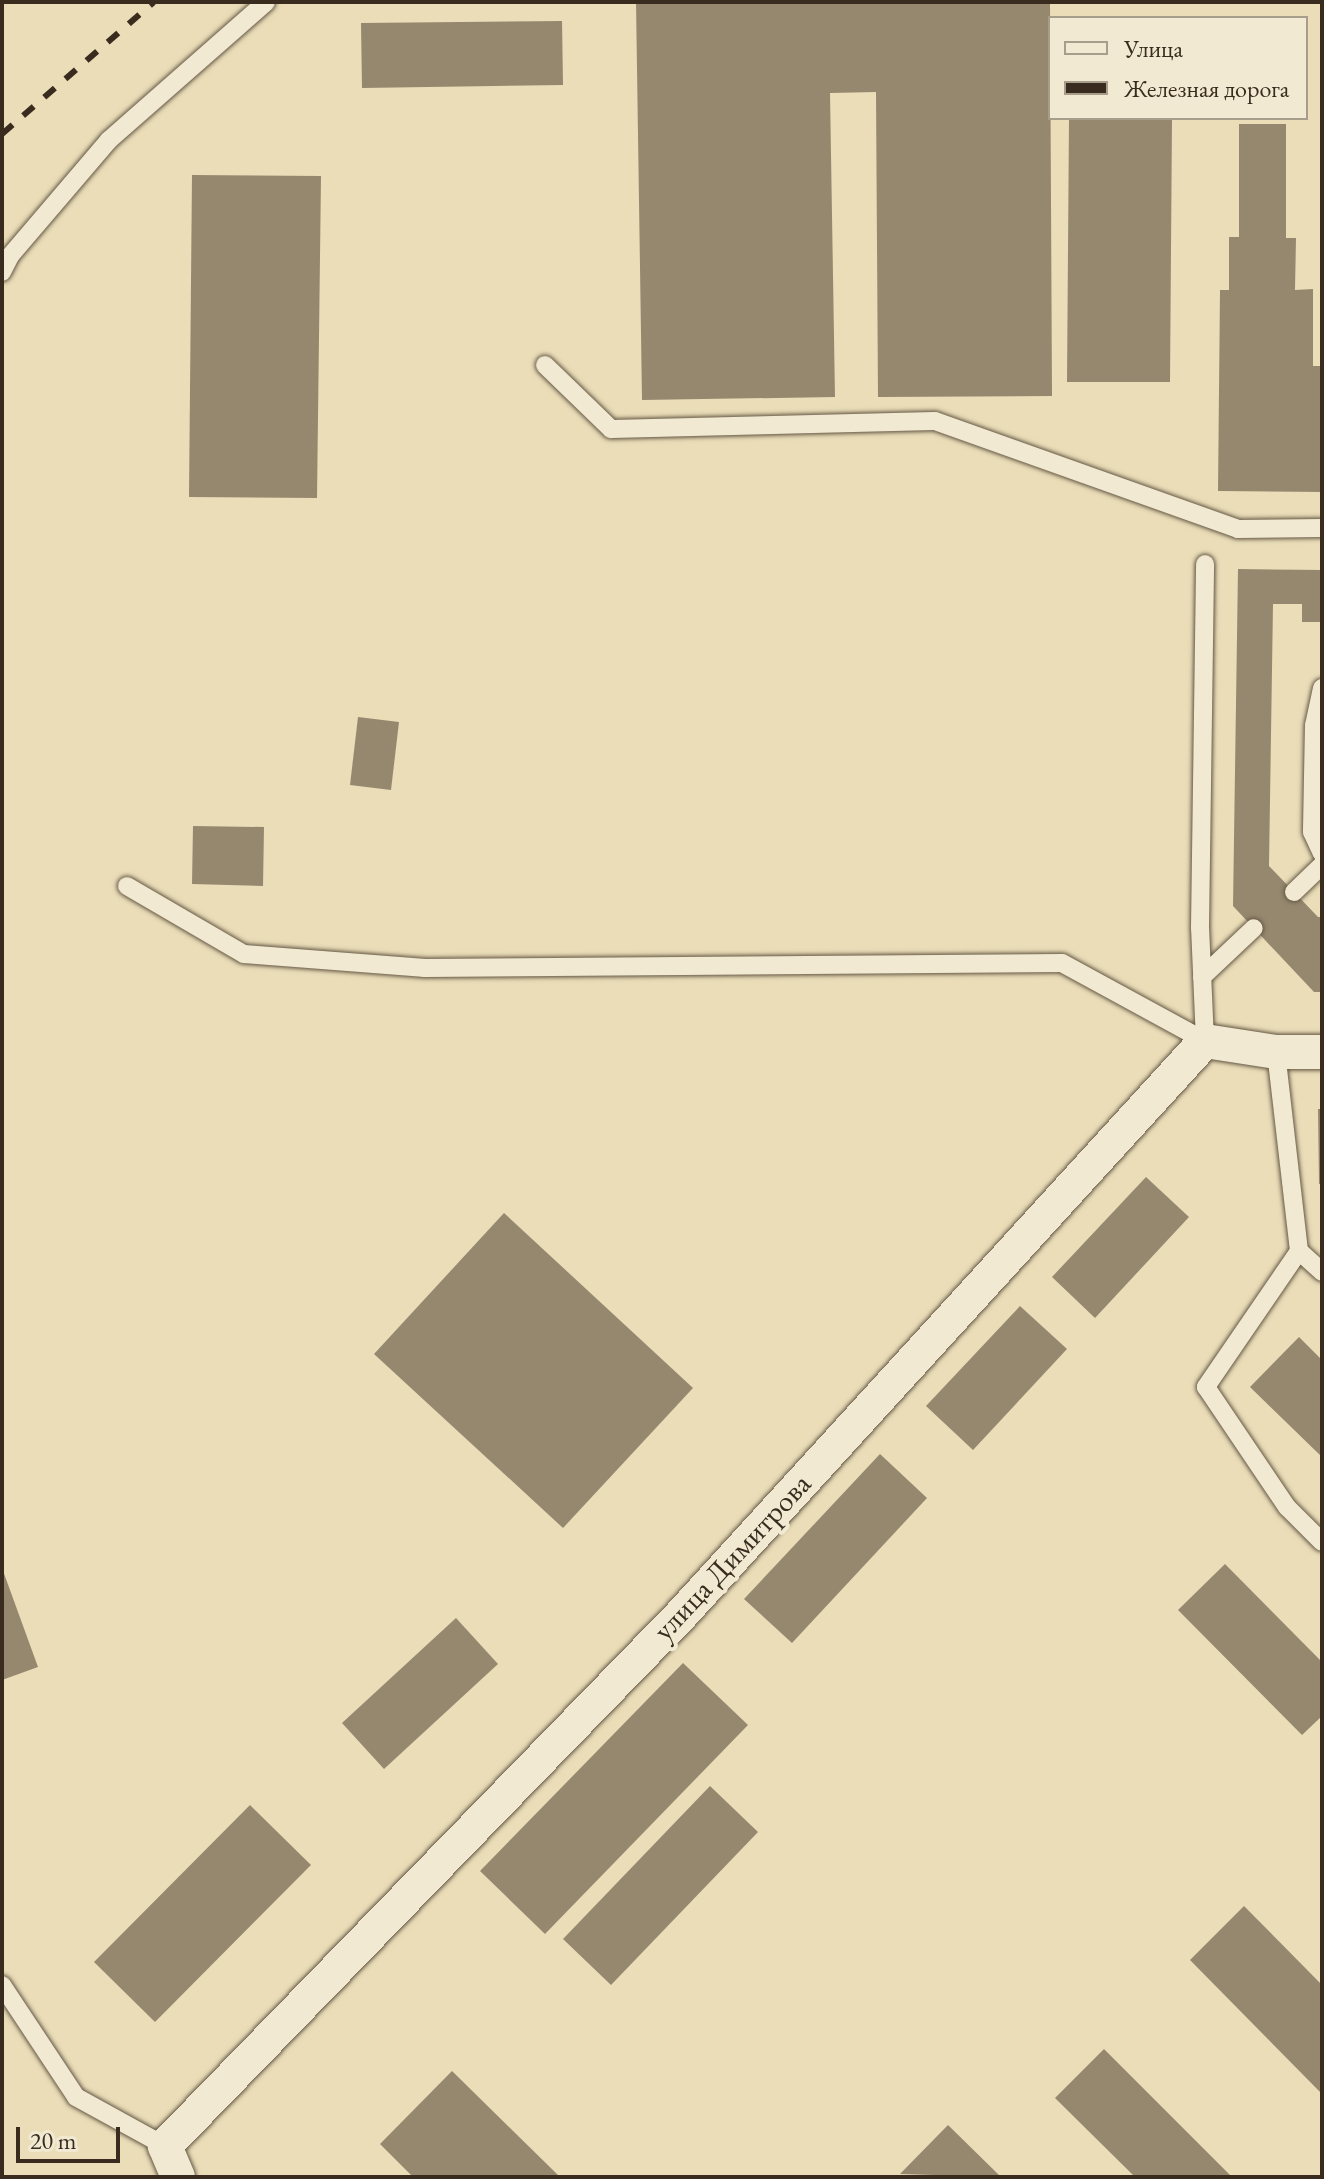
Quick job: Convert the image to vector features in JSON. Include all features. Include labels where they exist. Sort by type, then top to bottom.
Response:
[{"type":"street","points":[[1205,1041],[1276,1052],[1322,1052]]},
{"type":"street","name":"улица Димитрова","points":[[171,2162],[682,1614],[1205,1041]]},
{"type":"lane","points":[[2,272],[10,256],[109,140],[266,2]]},
{"type":"lane","points":[[545,365],[611,429],[935,421],[1238,529],[1322,528]]},
{"type":"lane","points":[[1205,564],[1202,977],[1205,1041]]},
{"type":"lane","points":[[1322,688],[1314,725],[1312,832],[1322,853]]},
{"type":"lane","points":[[1294,892],[1322,865]]},
{"type":"lane","points":[[127,886],[244,954],[425,968],[1062,963],[1205,1041]]},
{"type":"lane","points":[[1202,977],[1254,928]]},
{"type":"lane","points":[[1276,1052],[1299,1251],[1206,1387],[1287,1507],[1322,1542]]},
{"type":"lane","points":[[1299,1251],[1322,1272]]},
{"type":"lane","points":[[2,1985],[76,2097],[171,2162]]},
{"type":"building","points":[[636,2],[1050,2],[1048,120],[1051,120],[1052,396],[878,397],[876,92],[830,93],[835,397],[642,400]]},
{"type":"building","points":[[562,21],[563,85],[362,88],[361,23]]},
{"type":"building","points":[[1069,120],[1172,120],[1170,382],[1067,382]]},
{"type":"building","points":[[1239,124],[1286,124],[1286,238],[1296,238],[1295,290],[1313,289],[1313,366],[1322,366],[1322,492],[1218,491],[1220,290],[1229,290],[1229,237],[1239,237]]},
{"type":"building","points":[[192,175],[321,176],[317,498],[189,497]]},
{"type":"building","points":[[1238,569],[1322,570],[1322,622],[1302,622],[1302,604],[1273,604],[1269,866],[1318,917],[1322,917],[1322,992],[1314,992],[1233,906]]},
{"type":"building","points":[[358,717],[399,722],[391,790],[350,785]]},
{"type":"building","points":[[193,826],[264,827],[263,886],[192,884]]},
{"type":"building","points":[[1318,1109],[1322,1109],[1322,1184],[1319,1184]]},
{"type":"building","points":[[1146,1177],[1189,1217],[1095,1318],[1052,1277]]},
{"type":"building","points":[[504,1213],[693,1388],[563,1528],[374,1354]]},
{"type":"building","points":[[1020,1306],[1067,1349],[973,1450],[926,1406]]},
{"type":"building","points":[[1299,1337],[1322,1360],[1322,1457],[1250,1387]]},
{"type":"building","points":[[880,1454],[927,1498],[792,1643],[744,1599]]},
{"type":"building","points":[[1225,1564],[1322,1662],[1322,1716],[1302,1735],[1178,1610]]},
{"type":"building","points":[[2,1568],[38,1667],[2,1680]]},
{"type":"building","points":[[456,1618],[498,1664],[384,1769],[342,1723]]},
{"type":"building","points":[[683,1663],[748,1725],[545,1934],[480,1871]]},
{"type":"building","points":[[710,1786],[758,1832],[611,1985],[563,1939]]},
{"type":"building","points":[[250,1805],[311,1865],[155,2022],[94,1962]]},
{"type":"building","points":[[1244,1906],[1322,1985],[1322,2094],[1190,1960]]},
{"type":"building","points":[[1104,2049],[1232,2177],[1135,2177],[1055,2098]]},
{"type":"building","points":[[452,2071],[560,2177],[413,2177],[380,2144]]},
{"type":"building","points":[[948,2125],[1001,2177],[900,2174]]},
{"type":"railway","points":[[2,134],[154,2]]}]
